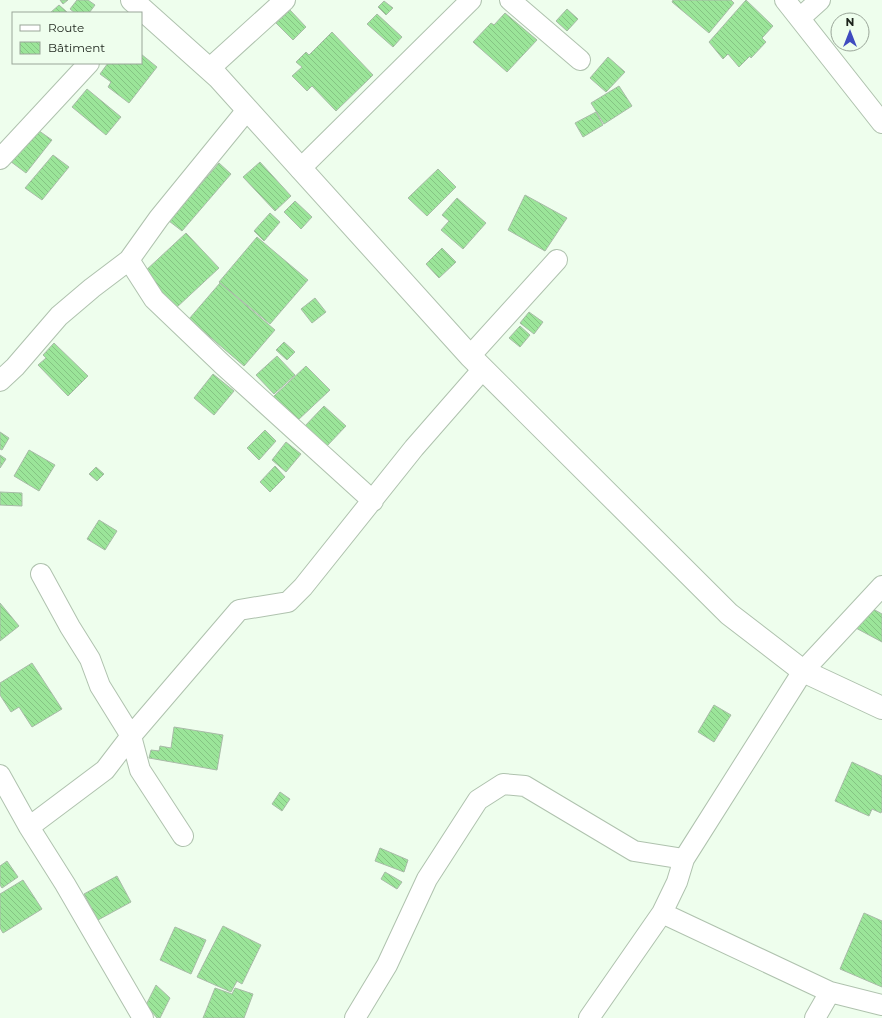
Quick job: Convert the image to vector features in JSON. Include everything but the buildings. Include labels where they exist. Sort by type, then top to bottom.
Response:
[{"type":"street","points":[[208,69],[285,0]]},
{"type":"street","points":[[300,169],[471,0]]},
{"type":"street","points":[[510,0],[580,60]]},
{"type":"street","points":[[785,0],[882,123]]},
{"type":"street","points":[[800,18],[820,0]]},
{"type":"street","points":[[142,12],[218,77],[476,363],[729,614],[803,671],[882,708]]},
{"type":"street","points":[[0,160],[88,64]]},
{"type":"street","points":[[0,381],[15,367],[59,316],[92,288],[129,260],[159,218],[247,110]]},
{"type":"street","points":[[129,260],[154,299],[222,364],[373,501]]},
{"type":"street","points":[[29,826],[105,770],[131,736],[238,610],[288,602],[303,587],[373,501],[476,363],[557,260]]},
{"type":"street","points":[[41,574],[70,627],[90,659],[100,686],[131,736],[140,770],[183,836]]},
{"type":"street","points":[[589,1018],[662,912],[677,882],[684,859],[803,671],[882,586]]},
{"type":"street","points":[[0,775],[143,1018]]},
{"type":"street","points":[[355,1018],[387,965],[427,879],[478,800],[503,784],[525,786],[634,851],[684,859]]},
{"type":"street","points":[[662,912],[830,992],[882,1005]]},
{"type":"street","points":[[815,1018],[830,992]]}]
